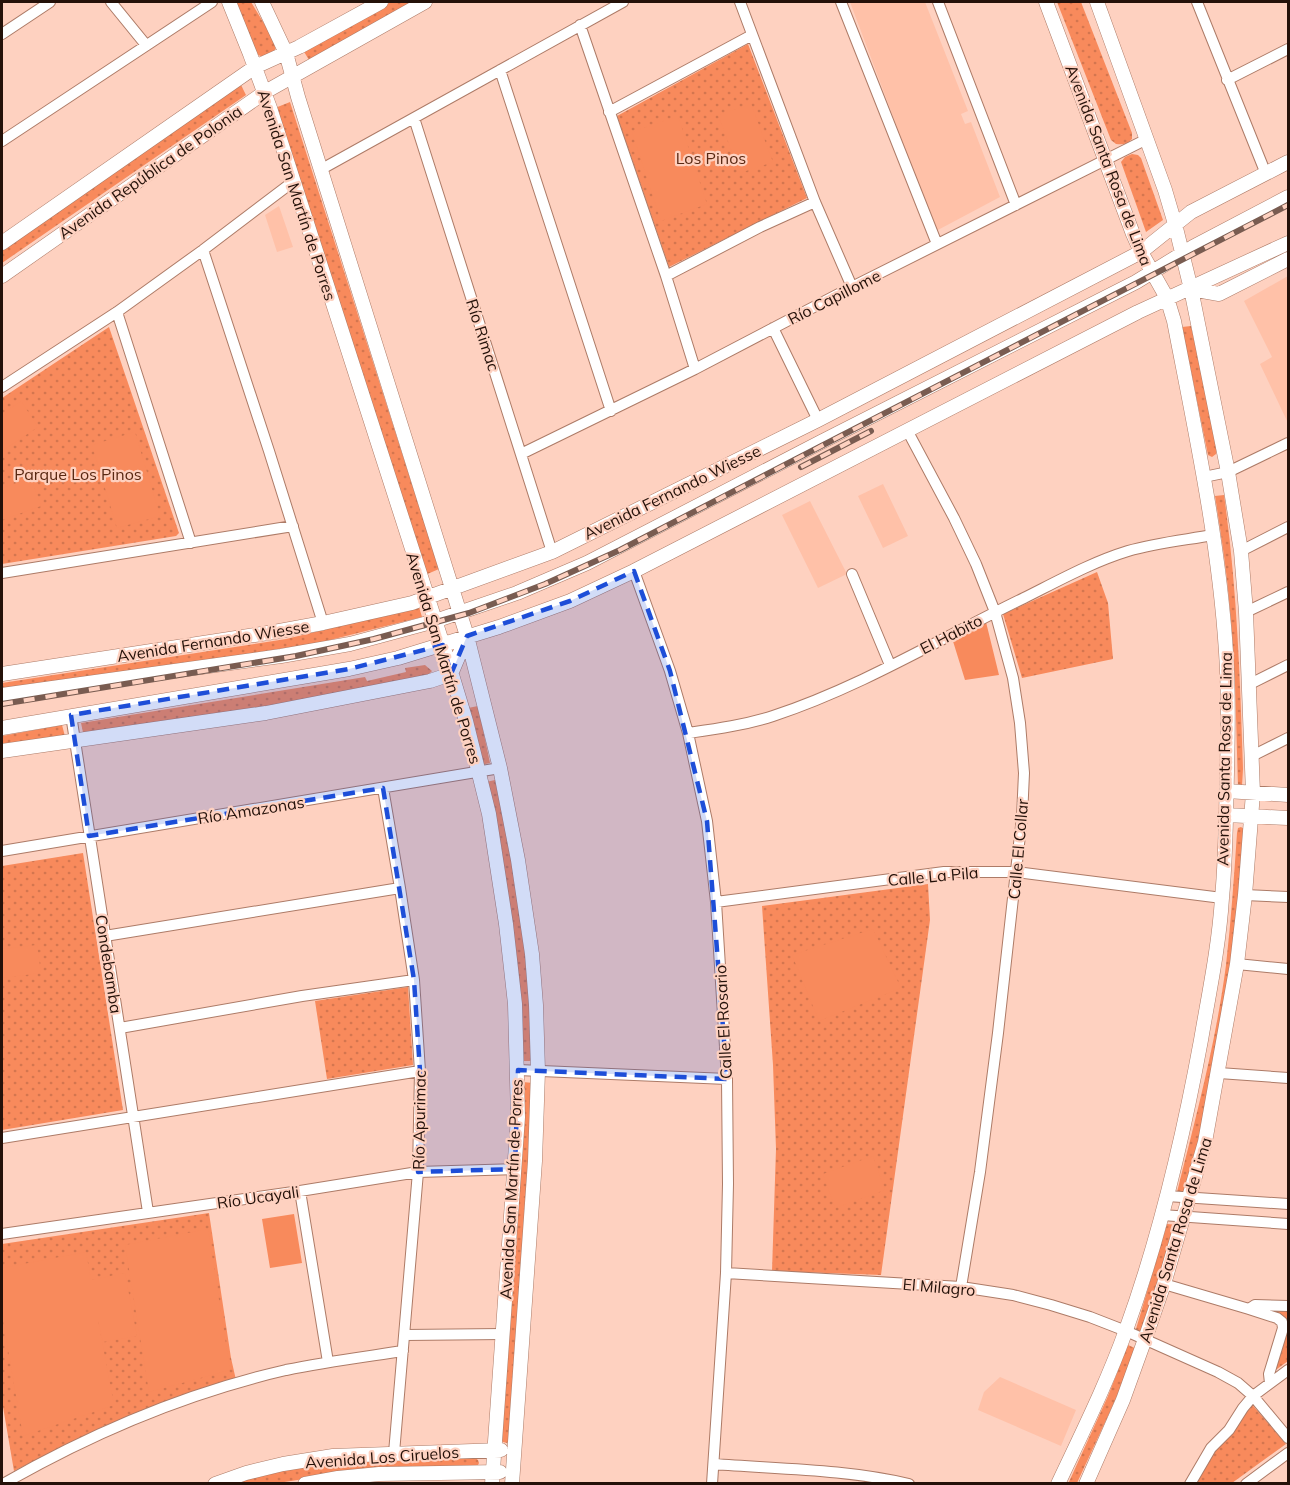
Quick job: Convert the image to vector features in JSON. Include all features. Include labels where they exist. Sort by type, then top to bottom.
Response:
[{"type":"main road","name":"Avenida San Martín de Porres","points":[[229,2],[265,92],[443,645],[466,721],[489,814],[506,924],[515,1004],[519,1117],[493,1478]]},
{"type":"main road","name":"Avenida San Martín de Porres","points":[[262,2],[286,53],[393,406],[467,636],[500,768],[518,860],[532,954],[538,1071],[536,1161],[512,1478]]},
{"type":"main road","name":"Avenida República de Polonia","points":[[2,276],[265,92],[425,2]]},
{"type":"main road","name":"Avenida Santa Rosa de Lima","points":[[1046,2],[1141,252],[1167,298],[1174,321],[1213,535],[1222,600],[1228,699],[1222,898],[1215,956],[1191,1096],[1162,1215],[1126,1331],[1089,1419],[1058,1484]]},
{"type":"main road","name":"Avenida Santa Rosa de Lima","points":[[1086,1484],[1123,1400],[1145,1339],[1164,1284],[1205,1143],[1237,964],[1253,793],[1246,612],[1241,551],[1228,472],[1191,288],[1166,190],[1097,2]]},
{"type":"main road","name":"Avenida República de Polonia","points":[[2,243],[255,67],[298,47],[375,3]]},
{"type":"main road","name":"Avenida Fernando Wiesse","points":[[2,673],[323,623],[412,603],[552,552],[818,420],[1141,252],[1191,212],[1288,162]]},
{"type":"main road","name":"Avenida Fernando Wiesse","points":[[2,695],[281,656],[350,644],[435,621],[517,593],[587,563],[1152,273],[1182,254],[1288,197]]},
{"type":"main road","points":[[2,728],[348,669],[398,658],[499,627],[570,601],[633,571],[1138,312],[1288,243]]},
{"type":"main road","points":[[1191,288],[1219,294],[1288,259]]},
{"type":"main road","points":[[1174,321],[1196,312]]},
{"type":"main road","points":[[1185,376],[1207,371]]},
{"type":"main road","points":[[2,751],[266,713],[409,686],[451,674],[467,636]]},
{"type":"main road","points":[[459,699],[481,693]]},
{"type":"main road","points":[[1227,791],[1288,795]]},
{"type":"main road","points":[[1226,815],[1288,819]]},
{"type":"main road","name":"Avenida Los Ciruelos","points":[[215,1484],[246,1473],[283,1464],[333,1456],[515,1450]]},
{"type":"main road","name":"Avenida Los Ciruelos","points":[[305,1484],[379,1474],[415,1478],[512,1478]]},
{"type":"street","points":[[2,34],[50,2]]},
{"type":"street","points":[[111,2],[146,45]]},
{"type":"street","points":[[2,141],[212,2]]},
{"type":"street","points":[[320,170],[623,2]]},
{"type":"street","points":[[740,2],[815,201],[852,287]]},
{"type":"street","points":[[841,2],[937,244]]},
{"type":"street","points":[[938,2],[1016,205]]},
{"type":"street","points":[[1197,2],[1266,174]]},
{"type":"street","points":[[580,26],[666,276],[695,369]]},
{"type":"street","points":[[609,112],[752,34]]},
{"type":"street","points":[[1227,80],[1288,49]]},
{"type":"street","points":[[500,70],[610,411]]},
{"type":"street","name":"Río Rimac","points":[[414,118],[552,552]]},
{"type":"street","name":"Río Capillome","points":[[521,454],[695,369],[852,287],[1147,139]]},
{"type":"street","points":[[2,387],[117,312],[294,181]]},
{"type":"street","points":[[666,276],[815,201]]},
{"type":"street","points":[[202,250],[323,623]]},
{"type":"street","points":[[117,312],[191,543]]},
{"type":"street","points":[[773,328],[818,420]]},
{"type":"street","name":"Calle El Collar","points":[[908,430],[976,564],[995,612],[1013,678],[1023,763],[1022,817],[998,1033],[980,1172],[961,1287]]},
{"type":"street","points":[[1204,477],[1228,472],[1288,443]]},
{"type":"street","points":[[2,573],[292,526]]},
{"type":"street","points":[[1241,551],[1288,527]]},
{"type":"street","name":"El Habito","points":[[688,733],[737,725],[772,716],[813,701],[1089,567],[1127,551],[1213,535]]},
{"type":"street","name":"Calle El Rosario","points":[[633,571],[670,671],[688,733],[707,821],[716,902],[727,1079],[728,1184],[726,1273],[712,1484]]},
{"type":"street","points":[[852,574],[890,665]]},
{"type":"street","points":[[1246,612],[1288,592]]},
{"type":"street","points":[[1250,684],[1288,665]]},
{"type":"street","name":"Condebamba","points":[[70,716],[148,1212]]},
{"type":"street","points":[[1252,756],[1288,738]]},
{"type":"street","name":"Río Amazonas","points":[[2,851],[500,768]]},
{"type":"street","name":"Río Apurimac","points":[[383,788],[414,980],[420,1071],[418,1172],[394,1453]]},
{"type":"street","name":"Calle La Pila","points":[[716,902],[944,872],[1016,872],[1222,898]]},
{"type":"street","points":[[105,936],[400,888]]},
{"type":"street","points":[[1245,895],[1288,897]]},
{"type":"street","points":[[1237,964],[1288,969]]},
{"type":"street","points":[[120,1028],[302,996],[414,980]]},
{"type":"street","points":[[2,1138],[420,1071]]},
{"type":"street","points":[[518,1071],[727,1079]]},
{"type":"street","points":[[1219,1073],[1288,1078]]},
{"type":"street","name":"Río Ucayali","points":[[2,1233],[418,1172],[515,1168]]},
{"type":"street","points":[[300,1191],[328,1362]]},
{"type":"street","points":[[1167,1196],[1288,1204]]},
{"type":"street","points":[[1162,1215],[1288,1224]]},
{"type":"street","name":"El Milagro","points":[[726,1273],[961,1287],[1051,1305],[1126,1331],[1238,1383],[1254,1396],[1288,1438]]},
{"type":"street","points":[[1164,1284],[1277,1318],[1282,1322],[1283,1328],[1269,1374],[1270,1383]]},
{"type":"street","points":[[1249,1309],[1255,1305],[1288,1306]]},
{"type":"street","points":[[405,1335],[503,1334]]},
{"type":"street","points":[[2,1478],[3,1484],[80,1442],[160,1408],[243,1381],[328,1362],[403,1351]]},
{"type":"street","points":[[1190,1484],[1211,1449],[1229,1430],[1243,1408],[1254,1396],[1288,1370]]},
{"type":"street","points":[[1246,1484],[1288,1453]]},
{"type":"street","points":[[714,1464],[854,1474],[909,1484]]},
{"type":"highlighted area","points":[[634,571],[670,671],[707,821],[727,1079],[518,1070],[515,1169],[418,1172],[420,1071],[414,980],[383,788],[89,836],[71,715],[349,669],[443,645],[451,674],[467,636],[570,601]]},
{"type":"shaded area","points":[[850,2],[925,2],[968,111],[961,114],[965,124],[971,122],[1000,197],[936,231]]},
{"type":"shaded area","points":[[279,206],[293,247],[277,252],[265,215]]},
{"type":"shaded area","points":[[1288,276],[1288,423],[1260,364],[1272,357],[1244,301]]},
{"type":"shaded area","points":[[883,484],[908,536],[883,548],[858,496]]},
{"type":"shaded area","points":[[810,501],[847,574],[818,588],[782,515]]},
{"type":"shaded area","points":[[1000,1377],[1076,1410],[1061,1446],[978,1410],[984,1392]]},
{"type":"green space","points":[[233,2],[251,2],[274,40],[276,47],[273,54],[262,56],[253,51]]},
{"type":"green space","points":[[391,2],[415,2],[309,60],[303,50]]},
{"type":"green space","points":[[1057,2],[1081,2],[1132,133],[1132,139],[1127,143],[1116,144],[1111,140]]},
{"type":"green space","name":"Los Pinos","points":[[748,44],[807,198],[669,267],[617,116]]},
{"type":"green space","points":[[240,83],[246,95],[2,263],[2,249]]},
{"type":"green space","points":[[290,102],[439,569],[425,575],[275,108]]},
{"type":"green space","points":[[751,104],[773,162],[740,173],[718,115]]},
{"type":"green space","points":[[678,116],[707,204],[661,221],[632,132]]},
{"type":"green space","points":[[1132,154],[1141,158],[1163,220],[1146,232],[1121,162]]},
{"type":"green space","points":[[1191,326],[1217,450],[1212,457],[1208,455],[1182,327]]},
{"type":"green space","name":"Parque Los Pinos","points":[[109,327],[179,533],[176,536],[2,564],[2,398]]},
{"type":"green space","points":[[21,401],[38,427],[2,451],[2,414]]},
{"type":"green space","points":[[135,432],[160,516],[117,528],[92,445]]},
{"type":"green space","points":[[31,478],[41,506],[2,520],[2,488]]},
{"type":"green space","points":[[1224,495],[1237,631],[1242,786],[1238,786],[1235,676],[1229,596],[1215,496]]},
{"type":"green space","points":[[1097,572],[1108,603],[1113,659],[1022,678],[1003,614]]},
{"type":"green space","points":[[419,607],[422,617],[318,643],[2,691],[2,683],[286,639]]},
{"type":"green space","points":[[986,622],[999,675],[965,680],[952,638]]},
{"type":"green space","points":[[425,665],[432,671],[427,676],[312,701],[84,737],[81,723],[365,677],[367,681],[406,672],[405,668]]},
{"type":"green space","points":[[478,706],[490,763],[481,765],[468,708]]},
{"type":"green space","points":[[62,725],[66,740],[2,750],[2,736]]},
{"type":"green space","points":[[495,780],[515,872],[525,941],[534,1061],[522,1061],[486,782]]},
{"type":"green space","points":[[1238,828],[1244,829],[1242,883],[1224,1018],[1187,1194],[1177,1192],[1205,1079],[1222,994],[1237,833]]},
{"type":"green space","points":[[83,853],[123,1110],[2,1130],[2,866]]},
{"type":"green space","points":[[928,884],[930,920],[881,1275],[772,1271],[776,1149],[773,1065],[762,906]]},
{"type":"green space","points":[[873,929],[901,988],[819,1021],[792,955]]},
{"type":"green space","points":[[37,945],[41,973],[2,978],[2,949]]},
{"type":"green space","points":[[408,987],[413,1065],[327,1079],[315,1001]]},
{"type":"green space","points":[[523,1082],[533,1083],[511,1439],[507,1443],[500,1438]]},
{"type":"green space","points":[[873,1156],[885,1190],[835,1208],[823,1174]]},
{"type":"green space","points":[[209,1213],[236,1380],[104,1426],[14,1471],[2,1401],[2,1244]]},
{"type":"green space","points":[[294,1214],[302,1263],[270,1268],[262,1219]]},
{"type":"green space","points":[[1167,1224],[1178,1225],[1142,1331],[1137,1332],[1136,1329]]},
{"type":"green space","points":[[208,1229],[230,1370],[149,1392],[125,1245]]},
{"type":"green space","points":[[86,1252],[91,1280],[125,1273],[137,1336],[103,1342],[98,1320],[114,1405],[23,1436],[2,1315],[2,1268]]},
{"type":"green space","points":[[1288,1308],[1288,1361],[1273,1372],[1286,1328],[1266,1309]]},
{"type":"green space","points":[[1128,1345],[1137,1349],[1113,1405],[1077,1483],[1068,1484],[1108,1396]]},
{"type":"green space","points":[[1249,1401],[1286,1444],[1232,1483],[1196,1484],[1217,1446],[1233,1433]]},
{"type":"green space","points":[[475,1458],[479,1463],[477,1467],[356,1471],[278,1483],[228,1484],[294,1467],[357,1460]]},
{"type":"railway","points":[[2,704],[296,656],[374,639],[469,613],[545,584],[620,550],[1288,205]]},
{"type":"railway","points":[[801,467],[871,431]]}]
